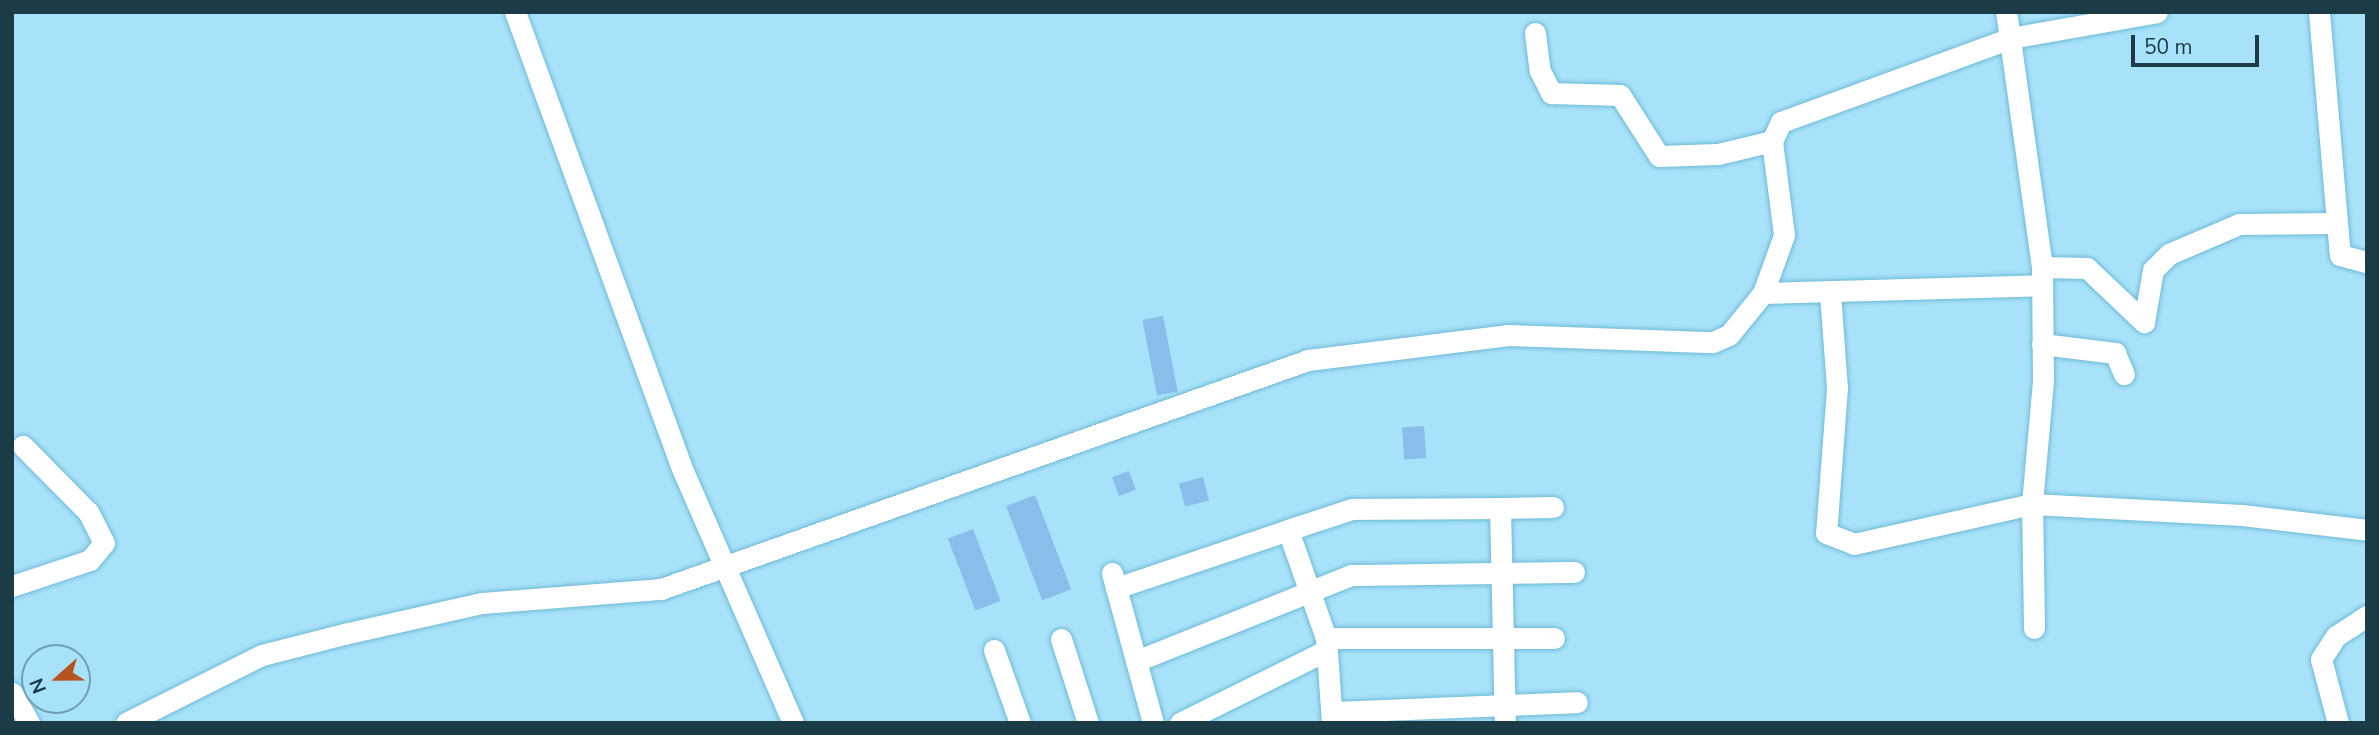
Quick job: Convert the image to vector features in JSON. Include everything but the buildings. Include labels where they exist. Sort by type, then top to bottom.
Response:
[{"type":"street","points":[[515,12],[603,267],[720,564],[793,723]]},
{"type":"street","points":[[2006,12],[2041,276],[2042,344],[2032,504],[2034,628]]},
{"type":"street","points":[[126,723],[262,654],[482,603],[661,589],[720,564],[1308,360],[1508,335],[1713,342],[1729,335],[1763,293],[1784,235],[1772,141],[1781,122],[1796,112],[2011,38],[2157,12]]},
{"type":"street","points":[[2319,12],[2334,223],[2344,260],[2367,262]]},
{"type":"street","points":[[1535,33],[1540,71],[1551,93],[1620,96],[1659,156],[1718,154],[1772,141]]},
{"type":"street","points":[[1763,293],[1830,293],[2041,276],[2087,268],[2144,322],[2153,270],[2169,254],[2239,224],[2334,223]]},
{"type":"street","points":[[1830,293],[1837,388],[1826,533],[1854,544],[2032,504],[2242,515],[2367,530]]},
{"type":"street","points":[[2042,344],[2115,353],[2124,374]]},
{"type":"street","points":[[12,586],[90,560],[104,543],[88,512],[23,446]]},
{"type":"street","points":[[1500,508],[1505,713]]},
{"type":"street","points":[[1288,530],[1352,509],[1553,508]]},
{"type":"street","points":[[1153,723],[1114,580],[1328,517]]},
{"type":"street","points":[[1288,530],[1327,644],[1332,718],[1505,713],[1577,702]]},
{"type":"street","points":[[1136,661],[1311,595],[1351,575],[1574,572]]},
{"type":"street","points":[[2338,723],[2321,659],[2336,636],[2367,616]]},
{"type":"street","points":[[1181,723],[1327,644],[1555,638]]},
{"type":"street","points":[[1061,639],[1088,723]]},
{"type":"street","points":[[994,650],[1020,723]]},
{"type":"street","points":[[12,693],[29,723]]}]
